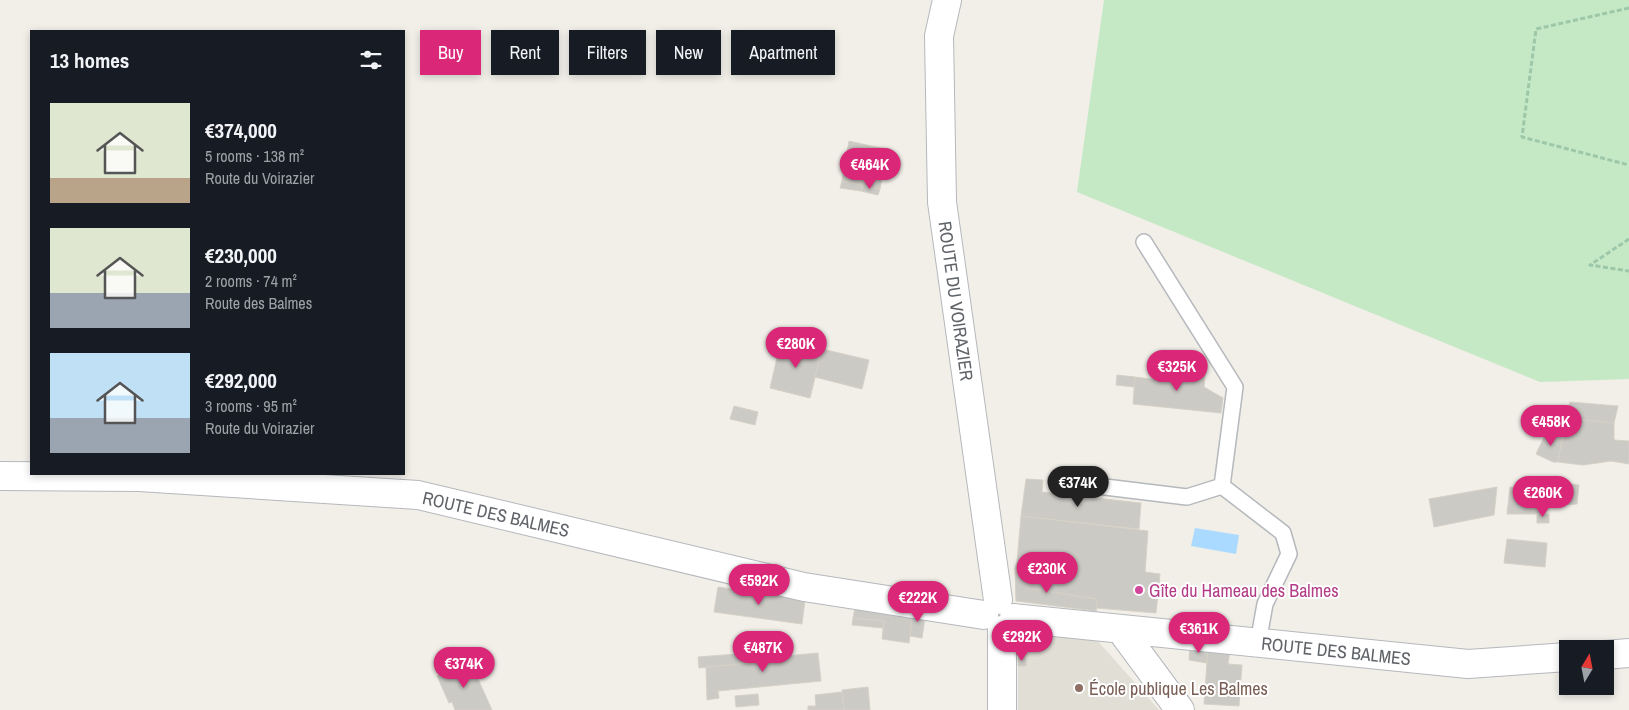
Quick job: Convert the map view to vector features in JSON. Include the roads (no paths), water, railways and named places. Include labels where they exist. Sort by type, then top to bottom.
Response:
[{"type":"street","name":"ROUTE DU VOIRAZIER","points":[[947,0],[939,36],[942,202],[1000,616],[1002,710]]},
{"type":"street","name":"ROUTE DES BALMES","points":[[0,476],[139,478],[418,495],[804,587],[1000,616],[1121,630],[1468,664],[1559,658]]},
{"type":"street","points":[[1121,630],[1180,710]]},
{"type":"street","points":[[1614,654],[1629,653]]},
{"type":"lane","points":[[1144,242],[1235,387],[1222,486]]},
{"type":"lane","points":[[1056,481],[1187,497],[1222,486]]},
{"type":"lane","points":[[1222,486],[1283,533],[1289,554],[1265,604],[1258,643]]},
{"type":"water","points":[[1195,528],[1239,535],[1236,554],[1191,546]]},
{"type":"place","name":"Gîte du Hameau des Balmes","points":[[1139,590]]},
{"type":"place","name":"École publique Les Balmes","points":[[1079,688]]}]
